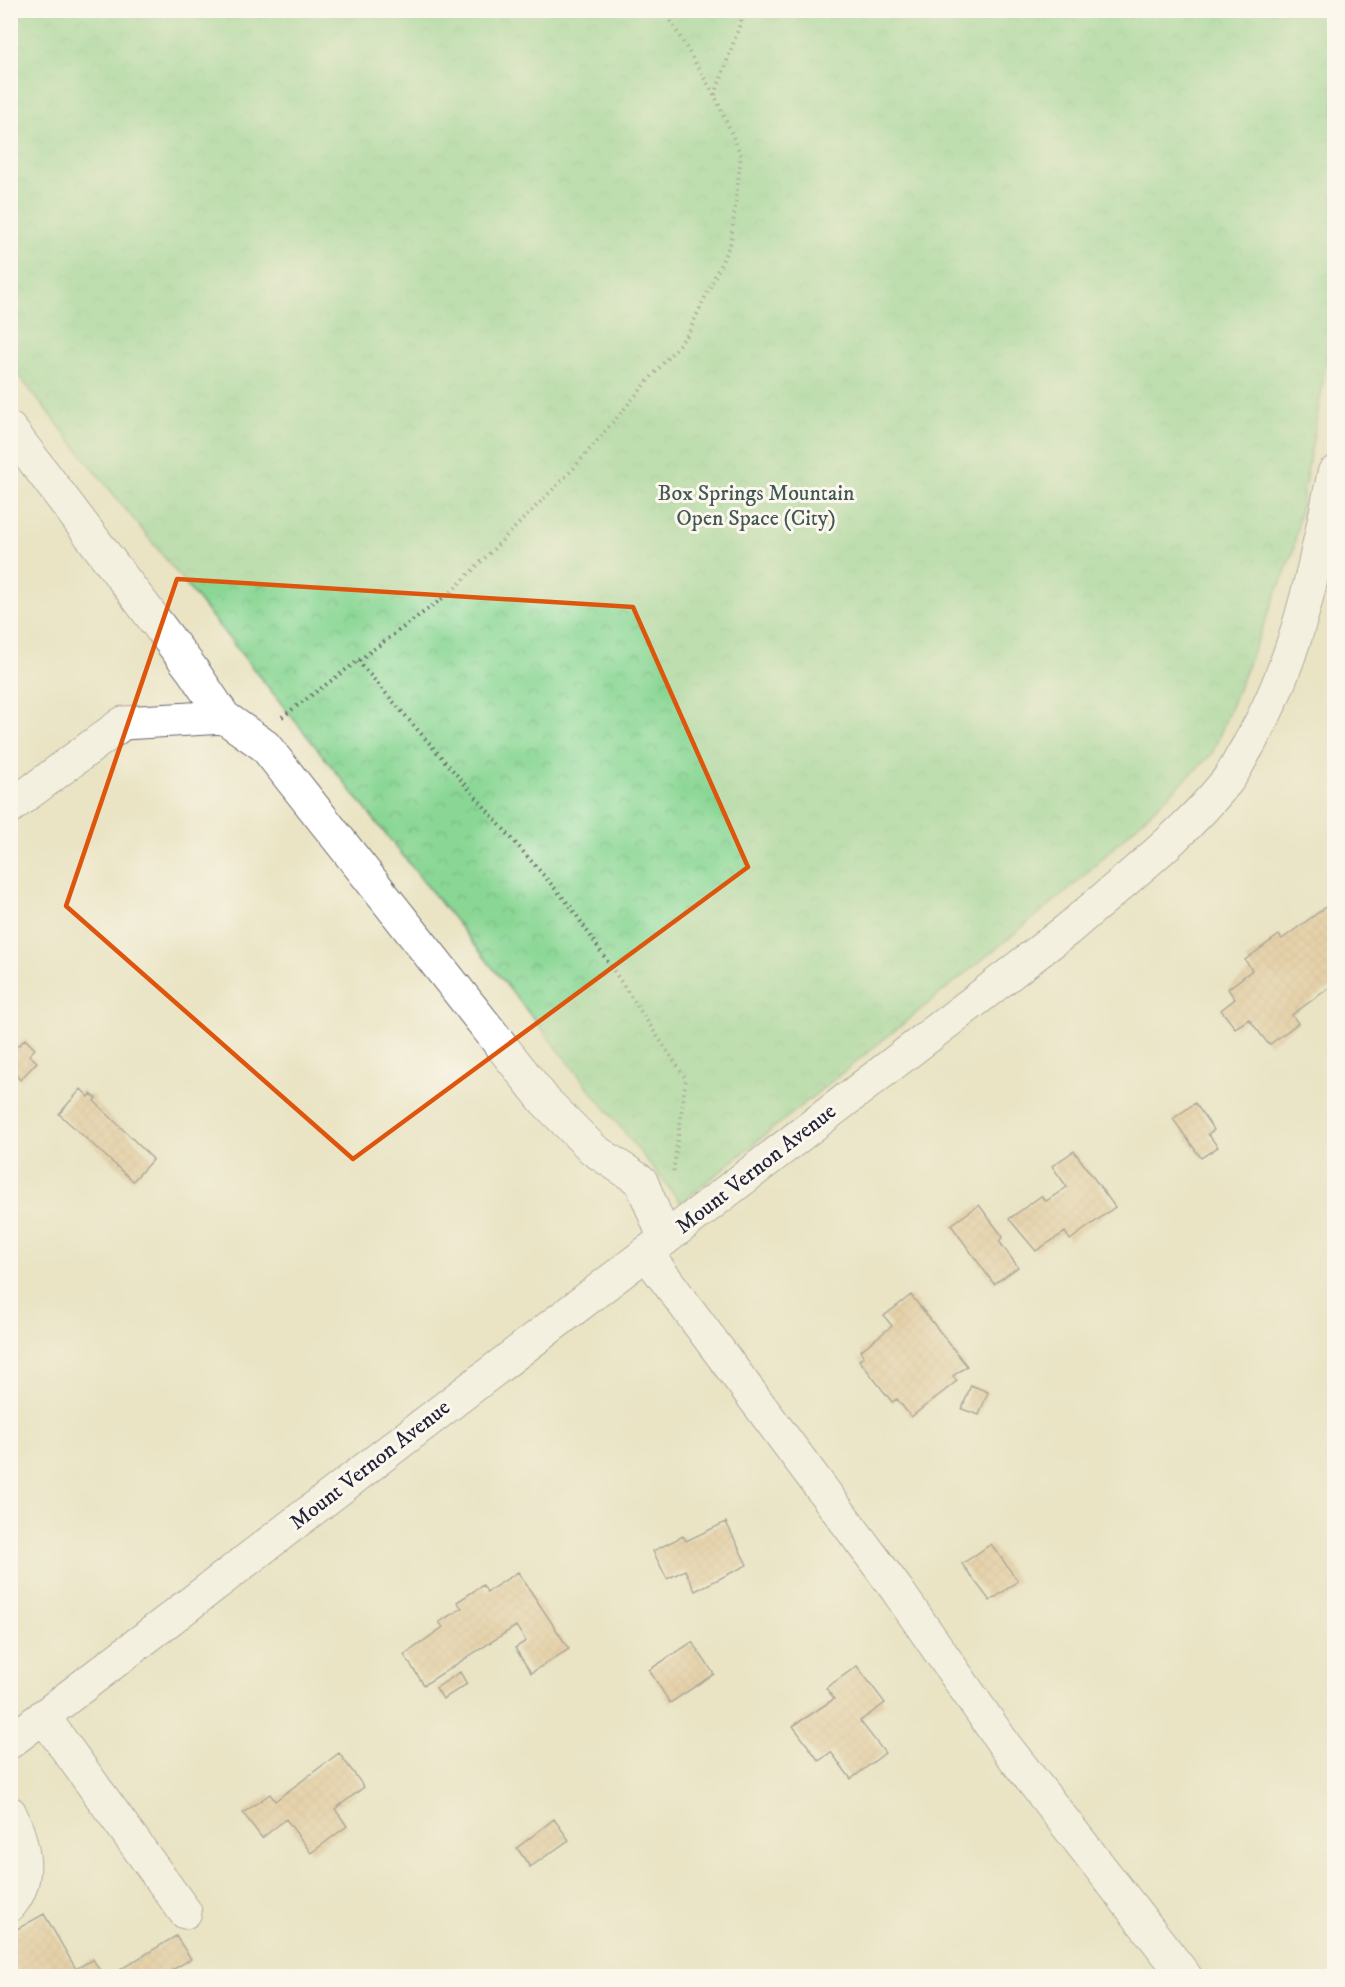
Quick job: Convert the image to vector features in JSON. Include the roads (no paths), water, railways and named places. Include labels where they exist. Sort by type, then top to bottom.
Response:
[{"type":"street","points":[[10,429],[194,671],[224,717],[265,746],[545,1101],[594,1150],[641,1181],[652,1207],[655,1246],[1006,1747],[1185,1977]]},
{"type":"street","name":"Mount Vernon Avenue","points":[[10,1742],[1066,930],[1194,819],[1229,779],[1266,715],[1293,646],[1310,590],[1335,473]]},
{"type":"street","points":[[10,807],[123,723],[224,717]]},
{"type":"street","points":[[44,1716],[185,1912]]},
{"type":"street","points":[[10,1813],[20,1834],[25,1871],[15,1900],[10,1905]]},
{"type":"park label","name":"Box Springs Mountain Open Space (City)","points":[[756,506]]}]
